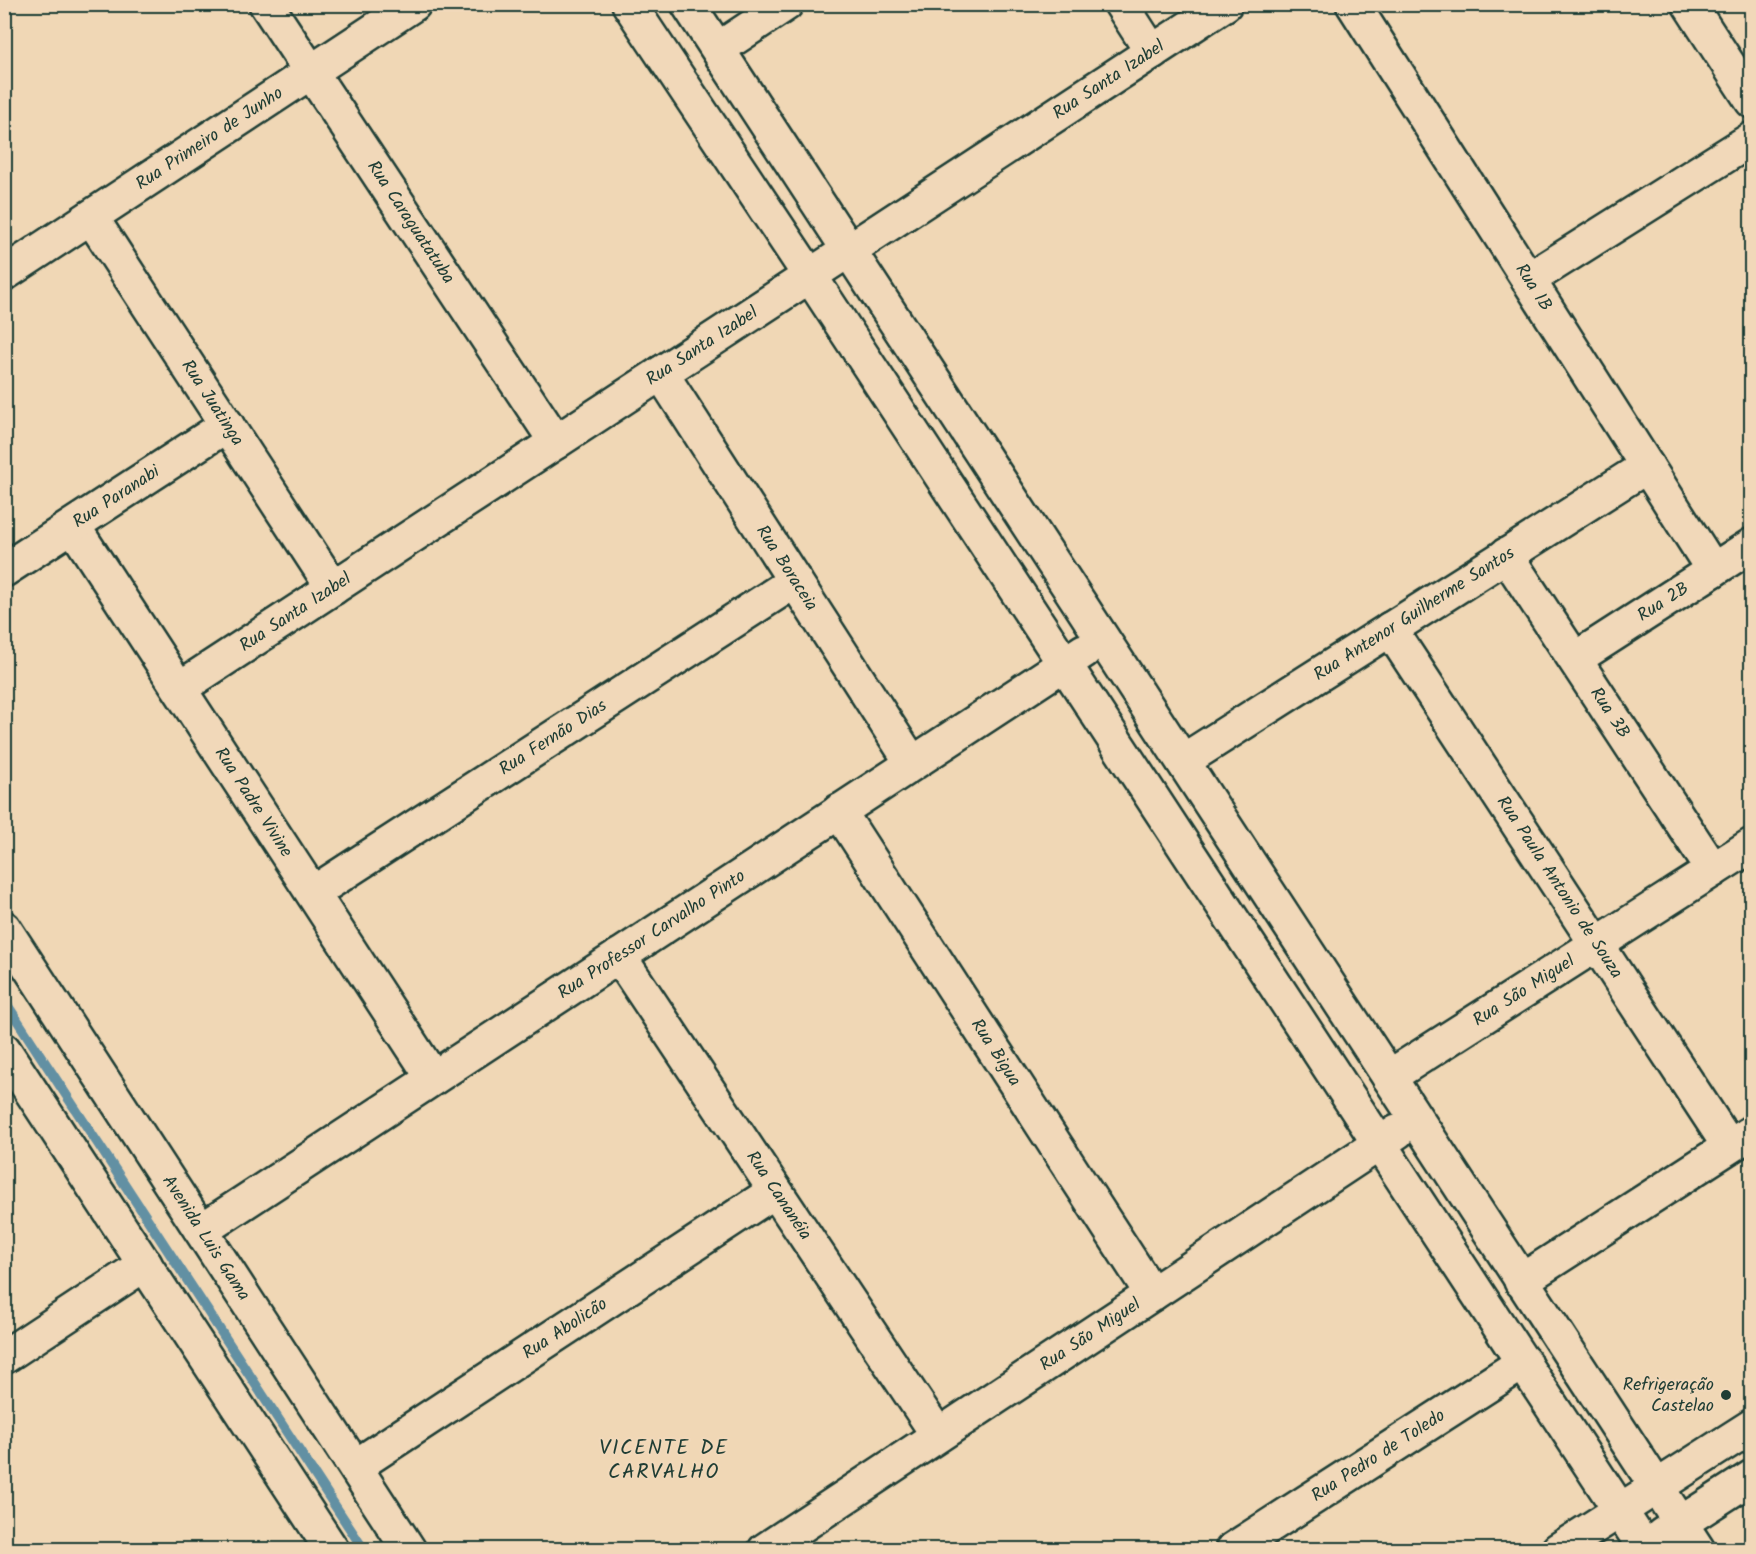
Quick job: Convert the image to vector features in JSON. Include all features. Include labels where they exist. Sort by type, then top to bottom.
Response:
[{"type":"street","name":"Rua Caraguatatuba","points":[[266,4],[556,442]]},
{"type":"street","name":"Rua Primeiro de Junho","points":[[4,274],[414,4]]},
{"type":"street","points":[[628,4],[810,276],[1524,1362],[1644,1549],[1680,1522],[1752,1477]]},
{"type":"street","points":[[688,4],[1698,1550]]},
{"type":"street","points":[[717,49],[786,4]]},
{"type":"street","points":[[1121,4],[1152,52]]},
{"type":"street","name":"Rua Santa Izabel","points":[[180,688],[1225,4]]},
{"type":"street","name":"Rua 1B","points":[[1353,4],[1713,570]]},
{"type":"street","points":[[1689,4],[1752,101]]},
{"type":"street","points":[[1528,280],[1752,140]]},
{"type":"street","name":"Rua Juatinga","points":[[91,217],[333,588]]},
{"type":"street","name":"Rua Boraceia","points":[[661,373],[912,763]]},
{"type":"street","name":"Rua Paranabi","points":[[4,570],[227,425]]},
{"type":"street","name":"Rua Antenor Guilherme Santos","points":[[1182,761],[1647,466]]},
{"type":"street","name":"Rua Padre Vivine","points":[[73,526],[433,1078]]},
{"type":"street","name":"Rua 2B","points":[[1575,659],[1752,545]]},
{"type":"street","name":"Rua 3B","points":[[1506,555],[1713,870]]},
{"type":"street","name":"Rua Fernão Dias","points":[[313,893],[795,581]]},
{"type":"street","name":"Rua Paula Antonio de Souza","points":[[1390,629],[1597,944],[1740,1139]]},
{"type":"street","name":"Rua Professor Carvalho Pinto","points":[[202,1230],[1103,639]]},
{"type":"street","name":"Rua Bigua","points":[[839,812],[1152,1294]]},
{"type":"street","name":"Rua São Miguel","points":[[1389,1077],[1752,845]]},
{"type":"street","name":"Avenida Luis Gama","points":[[4,928],[409,1550]]},
{"type":"street","name":"Rua Cananéia","points":[[619,956],[938,1435]]},
{"type":"street","points":[[4,1050],[15,1088],[145,1264],[332,1550]]},
{"type":"street","name":"Rua São Miguel","points":[[765,1550],[1416,1119]]},
{"type":"street","points":[[1521,1281],[1740,1139]]},
{"type":"street","name":"Rua Abolicão","points":[[356,1466],[775,1191]]},
{"type":"street","points":[[4,1357],[145,1264]]},
{"type":"street","name":"Rua Pedro de Toledo","points":[[1232,1550],[1524,1362]]},
{"type":"street","points":[[1558,1550],[1752,1426]]},
{"type":"waterway","points":[[4,1000],[364,1550]]},
{"type":"place","name":"Refrigeração Castelao","points":[[1726,1395]]},
{"type":"district","name":"VICENTE DE CARVALHO","points":[[664,1460]]}]
